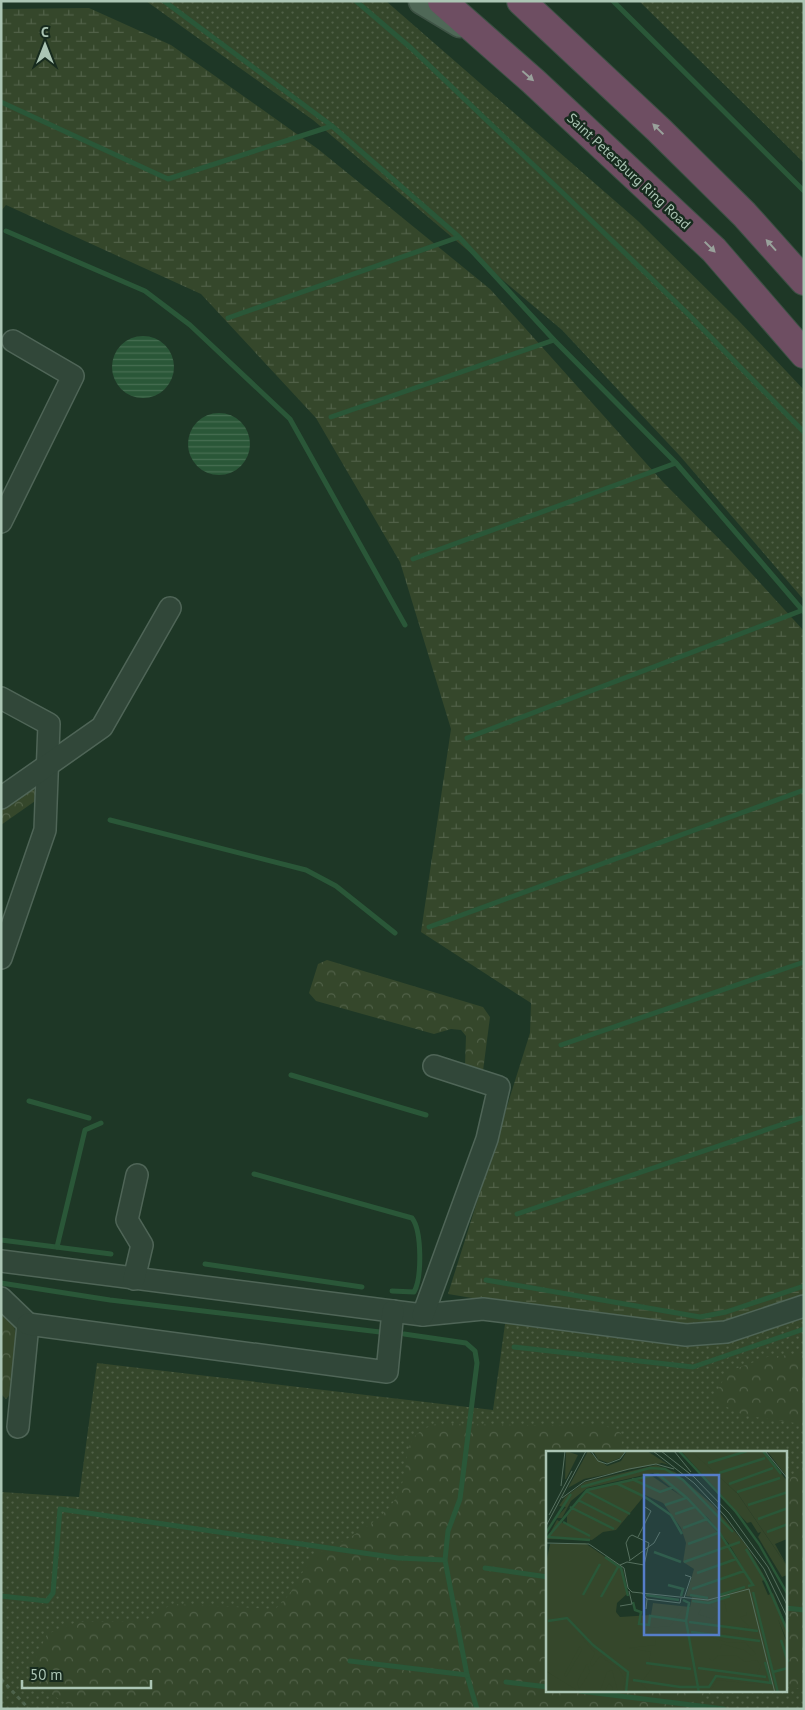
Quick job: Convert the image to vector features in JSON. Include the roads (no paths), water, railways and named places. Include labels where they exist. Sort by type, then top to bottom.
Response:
[{"type":"highway","name":"Saint Petersburg Ring Road","points":[[442,1],[714,250],[804,354]]},
{"type":"highway","points":[[527,5],[659,130],[744,214],[804,281]]},
{"type":"main road","points":[[422,1],[491,44]]},
{"type":"lane","points":[[1,522],[73,376],[13,341]]},
{"type":"lane","points":[[1,798],[102,727],[170,608]]},
{"type":"lane","points":[[1,698],[49,724],[45,830],[1,958]]},
{"type":"lane","points":[[424,1316],[487,1139],[499,1087],[434,1066]]},
{"type":"lane","points":[[134,1279],[142,1246],[127,1220],[136,1175]]},
{"type":"lane","points":[[1,1262],[424,1316],[483,1308],[686,1335],[726,1332],[804,1306]]},
{"type":"lane","points":[[1,1298],[28,1324],[387,1372],[393,1311]]},
{"type":"lane","points":[[18,1427],[28,1324]]},
{"type":"waterway","points":[[164,1],[332,126],[459,237],[554,340],[676,463],[804,612]]},
{"type":"waterway","points":[[356,1],[411,48],[567,197],[688,314],[804,432]]},
{"type":"waterway","points":[[613,1],[804,191]]},
{"type":"waterway","points":[[1,102],[168,179],[332,126]]},
{"type":"waterway","points":[[6,231],[145,291],[190,325],[290,419],[405,625]]},
{"type":"waterway","points":[[228,318],[459,237]]},
{"type":"waterway","points":[[331,417],[554,340]]},
{"type":"waterway","points":[[413,559],[676,463]]},
{"type":"waterway","points":[[467,738],[803,610]]},
{"type":"waterway","points":[[429,927],[804,790]]},
{"type":"waterway","points":[[110,820],[306,870],[336,886],[395,933]]},
{"type":"waterway","points":[[561,1045],[804,962]]},
{"type":"waterway","points":[[291,1075],[426,1115]]},
{"type":"waterway","points":[[29,1101],[89,1118]]},
{"type":"waterway","points":[[517,1214],[804,1117]]},
{"type":"waterway","points":[[57,1247],[85,1130],[101,1123]]},
{"type":"waterway","points":[[254,1174],[412,1218],[418,1233],[420,1255],[417,1285],[414,1292],[392,1291]]},
{"type":"waterway","points":[[1,1240],[111,1254]]},
{"type":"waterway","points":[[205,1264],[362,1287]]},
{"type":"waterway","points":[[486,1280],[700,1317],[726,1312],[804,1286]]},
{"type":"waterway","points":[[1,1283],[110,1300],[380,1332]]},
{"type":"waterway","points":[[514,1347],[693,1367],[804,1329]]},
{"type":"waterway","points":[[404,1334],[466,1343],[475,1351],[477,1363],[460,1499],[448,1531],[445,1560],[467,1675],[477,1709]]},
{"type":"waterway","points":[[1,1596],[47,1601],[53,1593],[60,1509],[398,1558],[445,1560]]},
{"type":"waterway","points":[[485,1568],[546,1577]]},
{"type":"waterway","points":[[788,1608],[804,1610]]},
{"type":"waterway","points":[[350,1661],[467,1675]]},
{"type":"waterway","points":[[506,1682],[546,1687]]},
{"type":"waterway","points":[[588,1692],[724,1709]]}]
